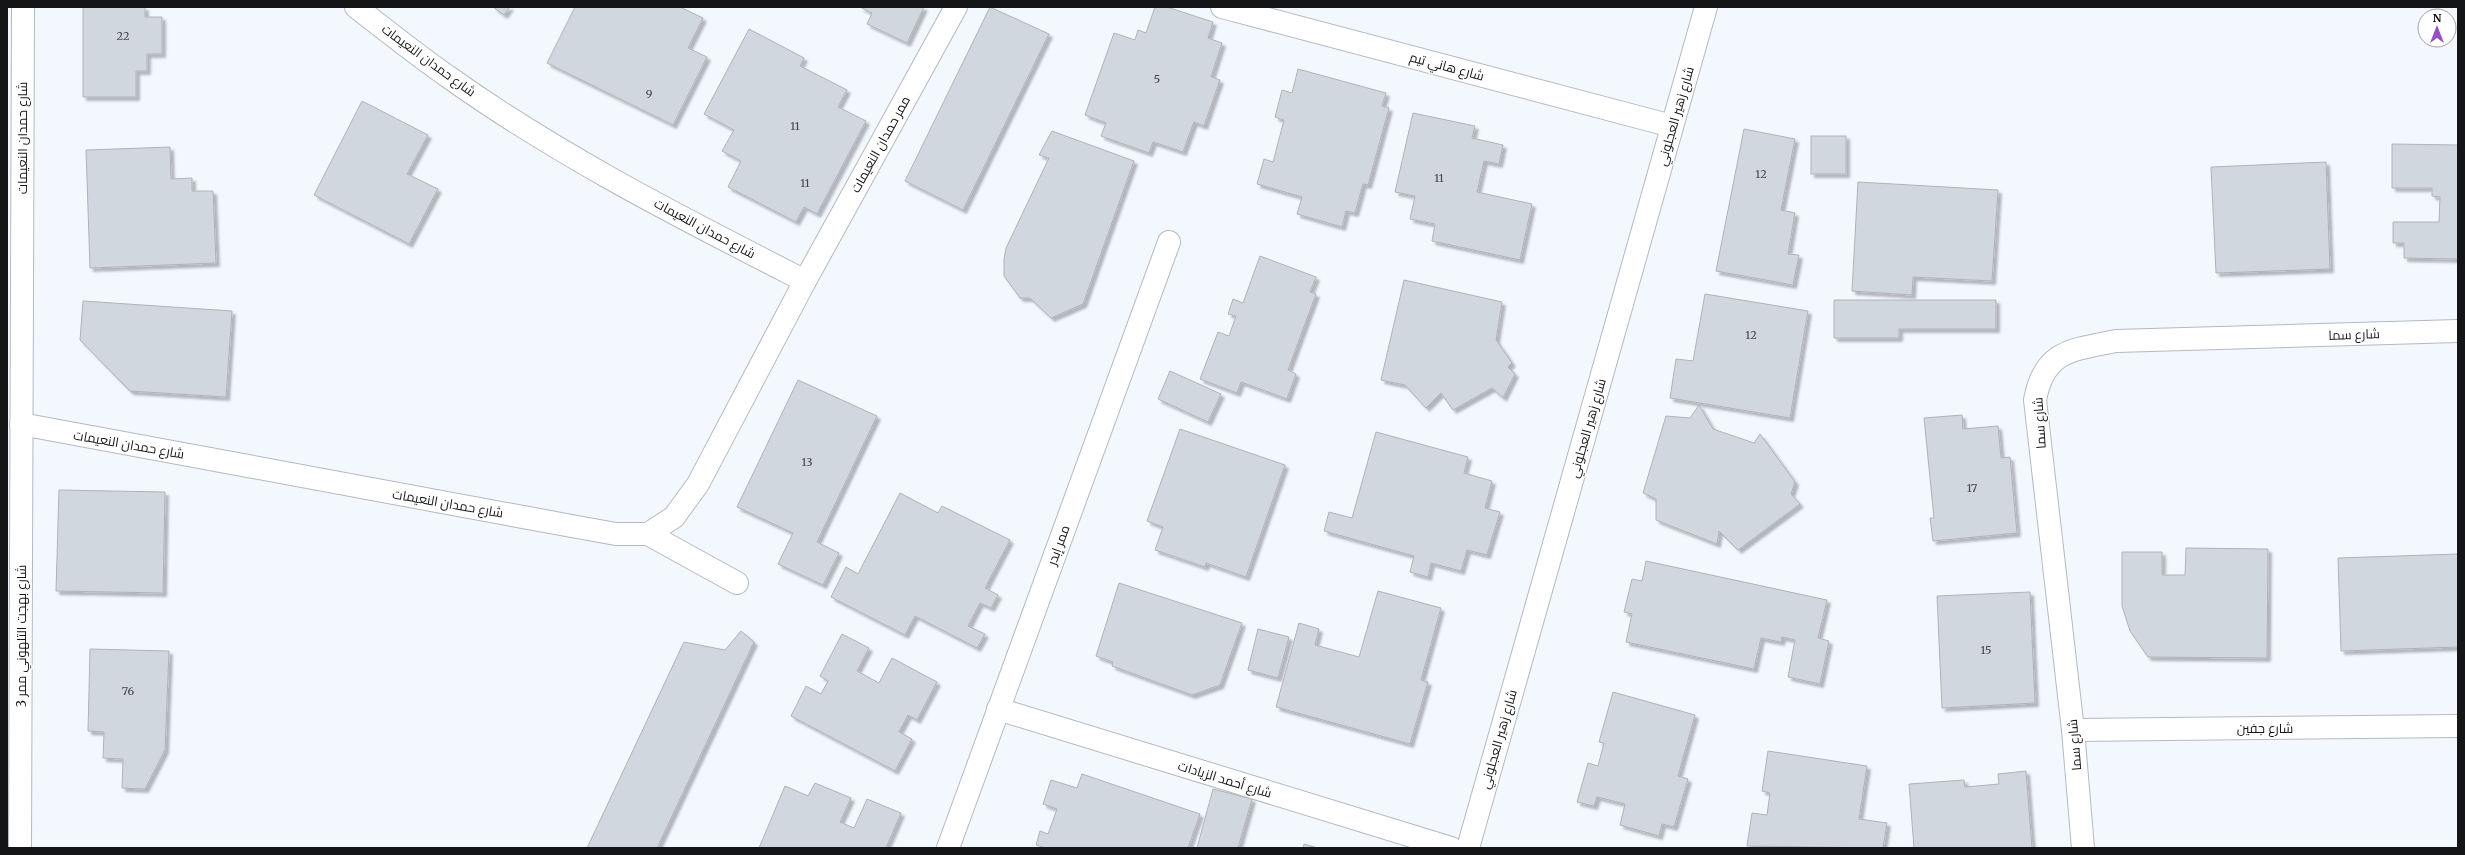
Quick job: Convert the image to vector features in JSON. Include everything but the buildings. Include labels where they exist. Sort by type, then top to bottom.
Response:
[{"type":"street","name":"شارع حمدان النعيمات","points":[[23,7],[21,424],[616,534],[648,534],[737,583]]},
{"type":"street","name":"شارع حمدان النعيمات","points":[[356,7],[451,79],[562,150],[693,223],[805,281]]},
{"type":"street","name":"ممر حمدان النعيمات","points":[[805,281],[956,7]]},
{"type":"street","name":"شارع هاني تيم","points":[[1222,7],[1672,126]]},
{"type":"street","name":"شارع زهير العجلوني","points":[[1468,848],[1706,7]]},
{"type":"street","name":"ممر إبدر","points":[[948,848],[1169,242]]},
{"type":"street","points":[[648,534],[674,517],[698,484],[805,281]]},
{"type":"street","name":"شارع سما","points":[[2083,848],[2073,730],[2035,400],[2039,380],[2050,363],[2073,350],[2116,341],[2458,331]]},
{"type":"street","name":"شارع بهجت التلهوني ممر 3","points":[[20,848],[21,424]]},
{"type":"street","name":"شارع أحمد الزيادات","points":[[998,709],[1451,848]]},
{"type":"street","name":"شارع جفين","points":[[2073,730],[2458,726]]}]
